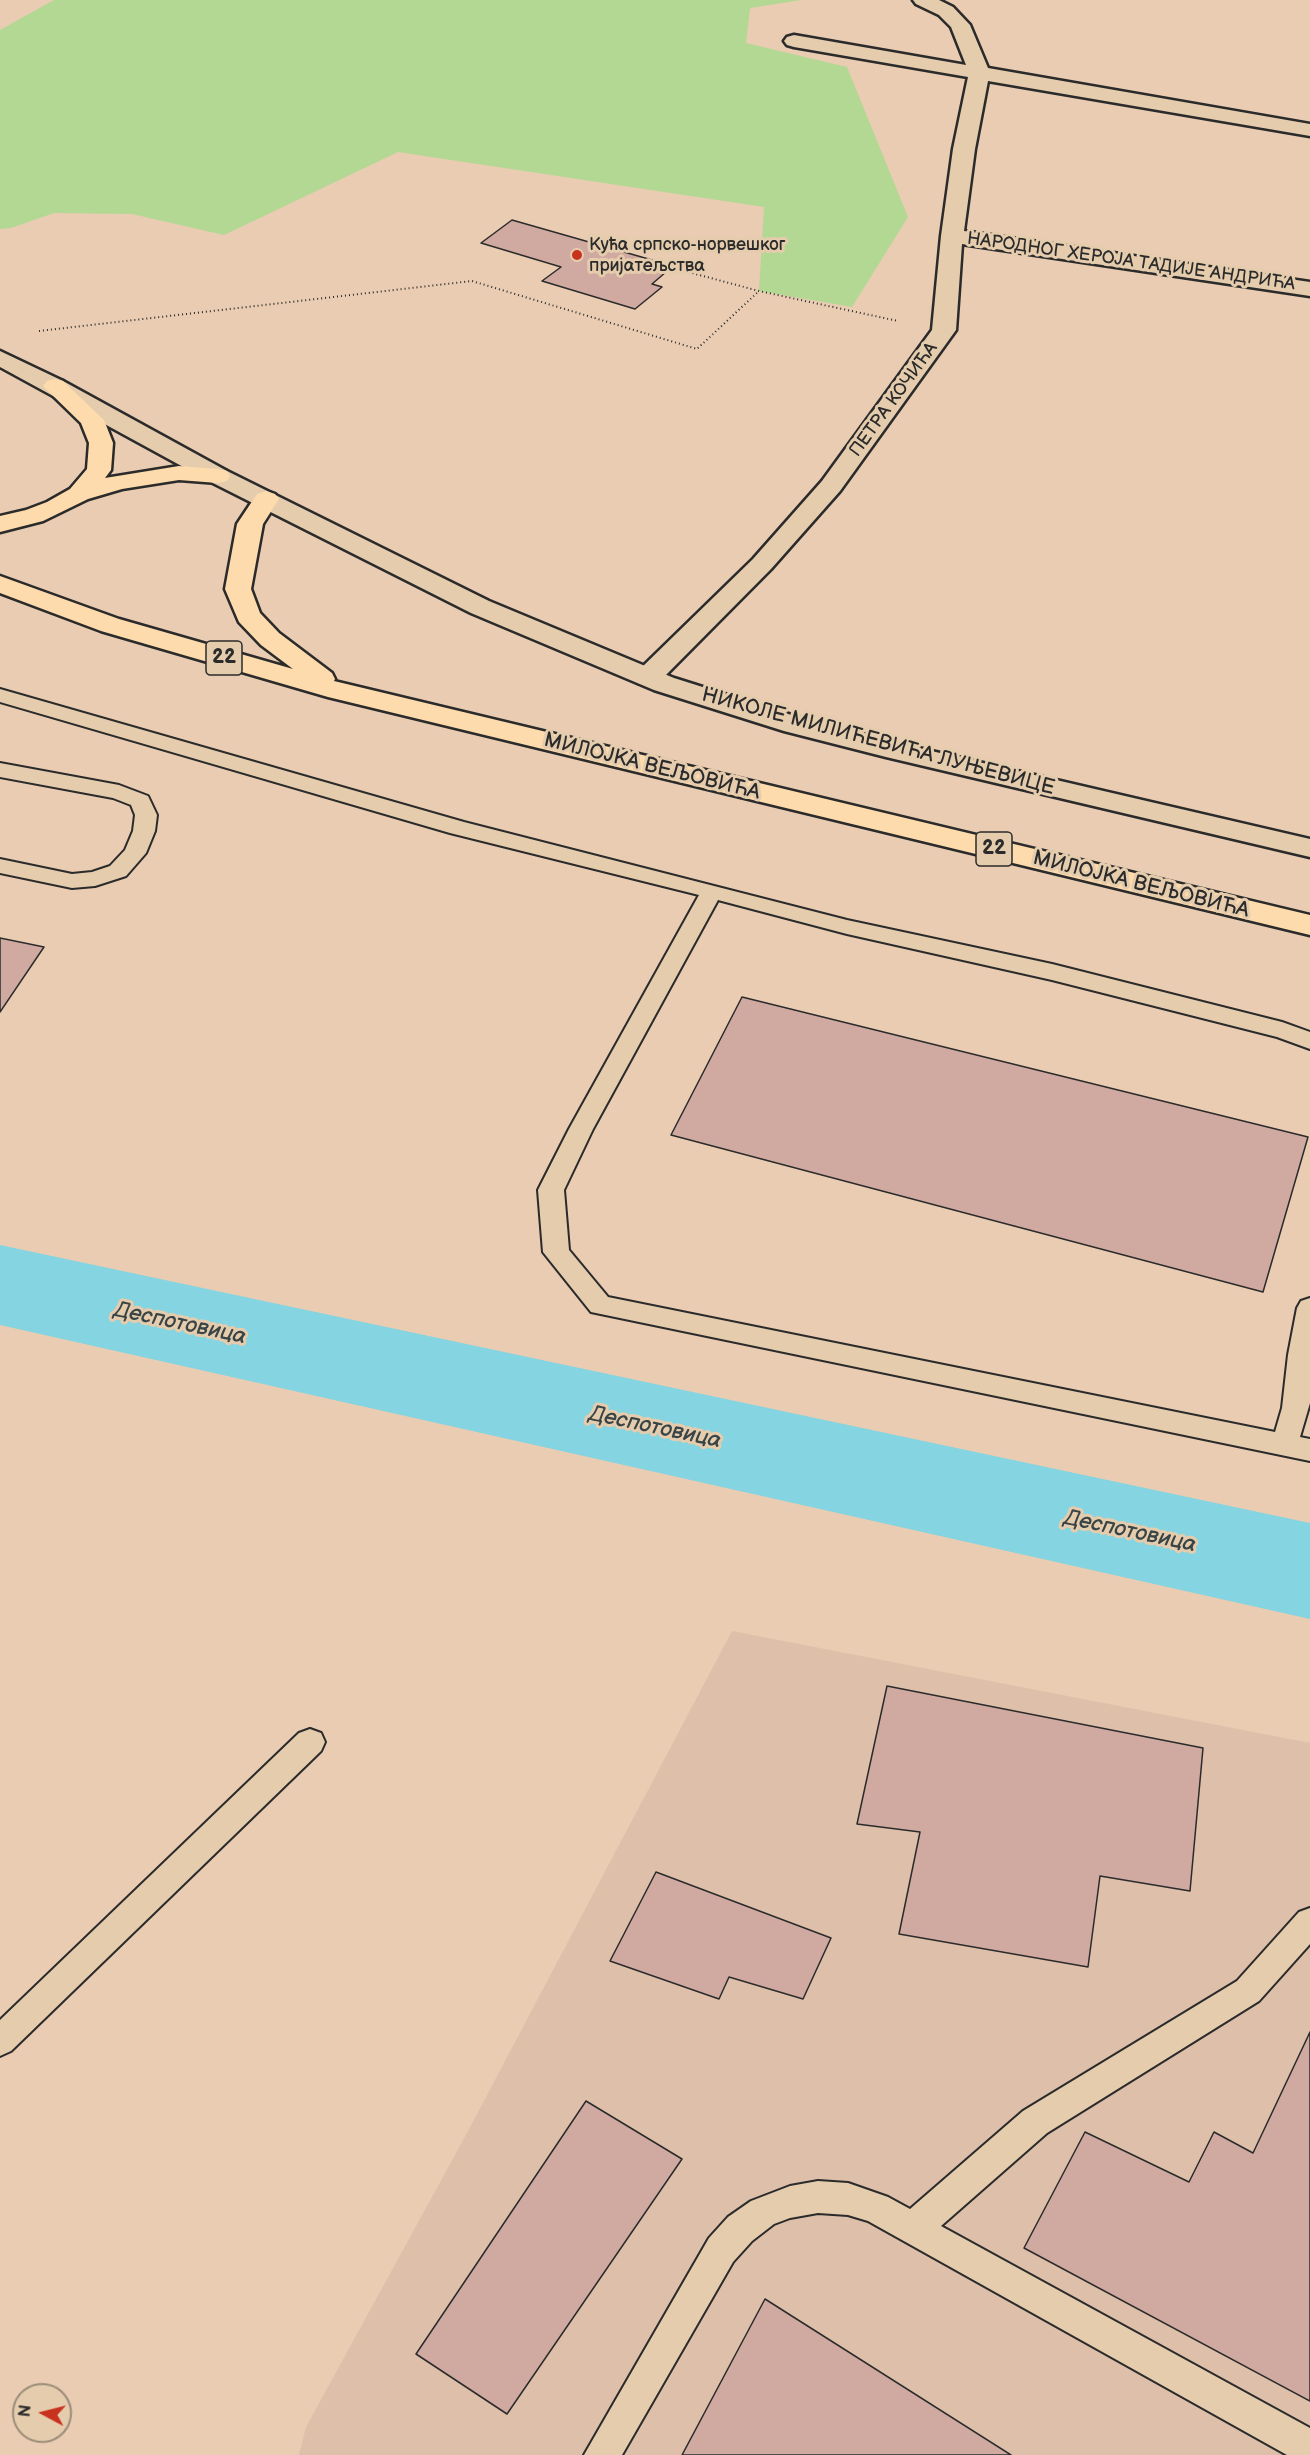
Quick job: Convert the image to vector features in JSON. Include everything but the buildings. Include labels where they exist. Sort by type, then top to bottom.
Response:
[{"type":"main road","points":[[55,386],[92,420],[101,443],[99,470],[79,494]]},
{"type":"main road","points":[[0,524],[56,507],[79,494],[119,482],[179,473],[218,476]]},
{"type":"main road","points":[[266,499],[250,524],[242,560],[238,589],[248,616],[270,639],[338,691]]},
{"type":"main road","name":"МИЛОЈКА ВЕЉОВИЋА","points":[[0,584],[111,625],[338,691],[1310,925]]},
{"type":"main road","points":[[0,610],[35,612],[111,625]]},
{"type":"street","points":[[923,0],[946,11],[960,25],[979,71]]},
{"type":"street","points":[[794,41],[979,71],[1310,130]]},
{"type":"street","name":"ПЕТРА КОЧИЋА","points":[[648,677],[762,564],[831,486],[944,330],[952,236],[964,149],[977,92],[979,71]]},
{"type":"street","name":"НАРОДНОГ ХЕРОЈА ТАДИЈЕ АНДРИЋА","points":[[952,236],[1310,289]]},
{"type":"street","name":"НИКОЛЕ МИЛИЋЕВИЋА ЛУЊЕВИЦЕ","points":[[0,358],[218,476],[511,622],[648,677],[711,700],[794,725],[1310,848]]},
{"type":"lane","points":[[0,695],[458,828],[847,927],[1053,972],[1282,1030],[1310,1041]]},
{"type":"lane","points":[[0,770],[119,792],[140,801],[146,815],[144,831],[135,853],[118,871],[95,879],[72,881],[0,866]]},
{"type":"lane","points":[[712,891],[581,1129],[551,1190],[556,1252],[600,1305],[1297,1447],[1296,1408],[1306,1356],[1310,1308]]},
{"type":"lane","points":[[0,2041],[310,1742]]},
{"type":"lane","points":[[913,2228],[1035,2122],[1248,1991],[1310,1922]]},
{"type":"lane","points":[[602,2455],[721,2250],[740,2229],[763,2212],[790,2202],[818,2197],[848,2199],[876,2208],[1310,2448]]},
{"type":"path","points":[[677,269],[759,291],[944,330]]},
{"type":"path","points":[[35,332],[472,281],[697,349],[759,291]]},
{"type":"shaded area","points":[[732,1631],[1310,1743],[1310,2455],[299,2455],[306,2427],[467,2133]]},
{"type":"green space","points":[[54,0],[801,0],[750,8],[746,43],[847,67],[908,217],[852,307],[759,291],[764,207],[398,152],[224,235],[132,214],[54,213],[11,228],[0,229],[0,30]]},
{"type":"waterway","name":"Деспотовица","points":[[0,1285],[1310,1571]]},
{"type":"place","name":"Кућа српско-норвешког пријатељства","points":[[577,255]]}]
